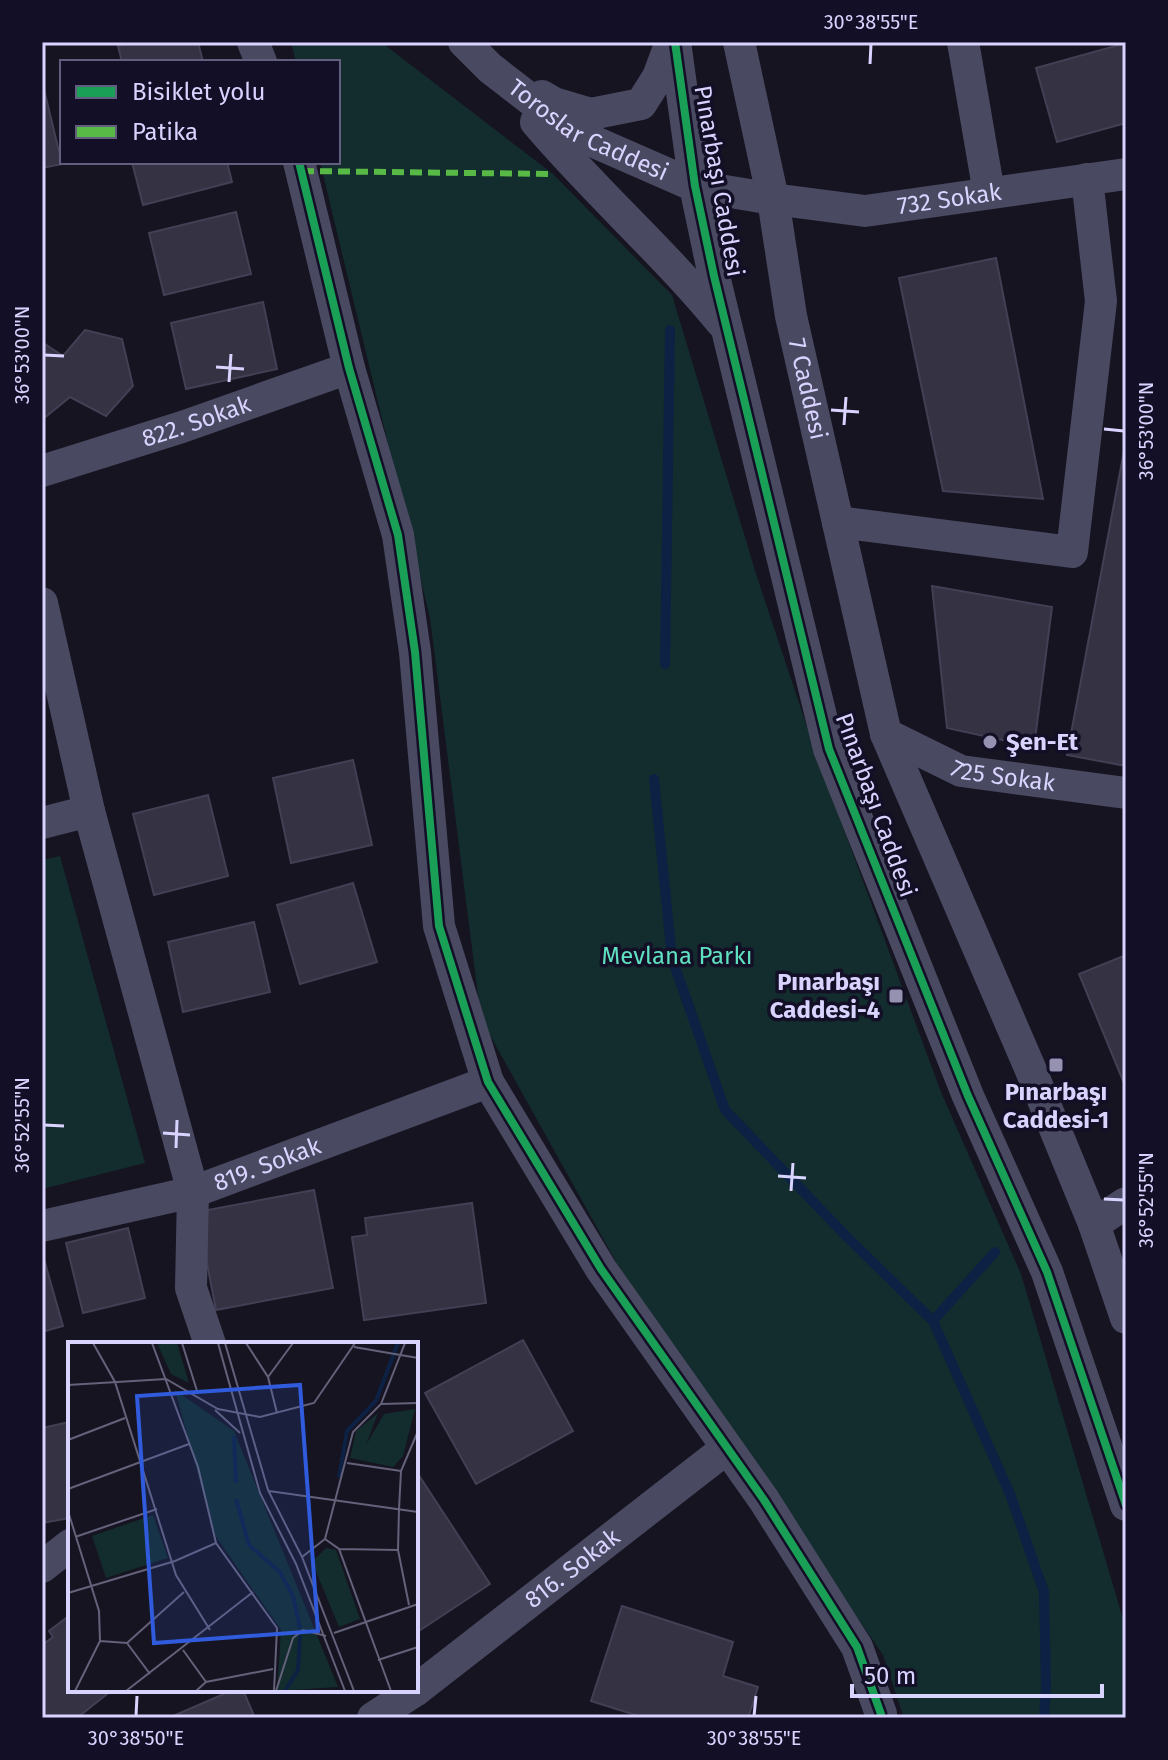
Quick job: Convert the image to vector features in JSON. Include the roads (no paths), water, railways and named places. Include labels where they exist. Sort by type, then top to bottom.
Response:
[{"type":"street","name":"Toroslar Caddesi","points":[[464,42],[490,68],[574,133],[695,186],[773,199]]},
{"type":"street","points":[[490,68],[554,103],[591,114],[641,104],[658,77],[673,42]]},
{"type":"street","name":"Pınarbaşı Caddesi","points":[[673,42],[695,186],[829,749],[968,1096],[1047,1272],[1126,1505]]},
{"type":"street","name":"7 Caddesi","points":[[739,42],[773,199],[791,316],[886,734]]},
{"type":"street","points":[[963,42],[989,193]]},
{"type":"street","points":[[490,68],[540,127],[648,239],[728,330]]},
{"type":"street","points":[[299,164],[349,368],[398,535],[415,652],[439,926],[488,1082],[601,1269],[764,1500],[857,1647],[880,1718]]},
{"type":"street","name":"732 Sokak","points":[[773,199],[865,211],[1126,174]]},
{"type":"street","points":[[838,522],[1072,552],[1101,301],[1087,179]]},
{"type":"street","name":"822. Sokak","points":[[42,471],[182,427],[349,368]]},
{"type":"street","points":[[42,603],[89,811],[193,1192],[191,1288],[209,1342]]},
{"type":"street","name":"Pınarbaşı Caddesi","points":[[886,734],[1030,1068],[1094,1224],[1126,1318]]},
{"type":"street","name":"725 Sokak","points":[[886,734],[961,771],[1126,793]]},
{"type":"street","points":[[42,823],[89,811]]},
{"type":"street","name":"819. Sokak","points":[[42,1226],[193,1192],[488,1082]]},
{"type":"street","points":[[1094,1224],[1126,1203]]},
{"type":"street","name":"816. Sokak","points":[[418,1685],[727,1448]]},
{"type":"street","points":[[42,1567],[68,1547]]},
{"type":"street","name":"816. Sokak","points":[[373,1718],[409,1692]]},
{"type":"waterway","points":[[665,664],[670,330]]},
{"type":"waterway","points":[[654,779],[672,958],[725,1110],[933,1321],[1010,1494],[1044,1592],[1044,1718]]},
{"type":"waterway","points":[[933,1321],[995,1252]]},
{"type":"place","name":"Şen-Et","points":[[990,742]]},
{"type":"place","name":"Pınarbaşı Caddesi-4","points":[[896,996]]},
{"type":"place","name":"Pınarbaşı Caddesi-1","points":[[1056,1065]]},
{"type":"park label","name":"Mevlana Parkı","points":[[677,956]]}]
